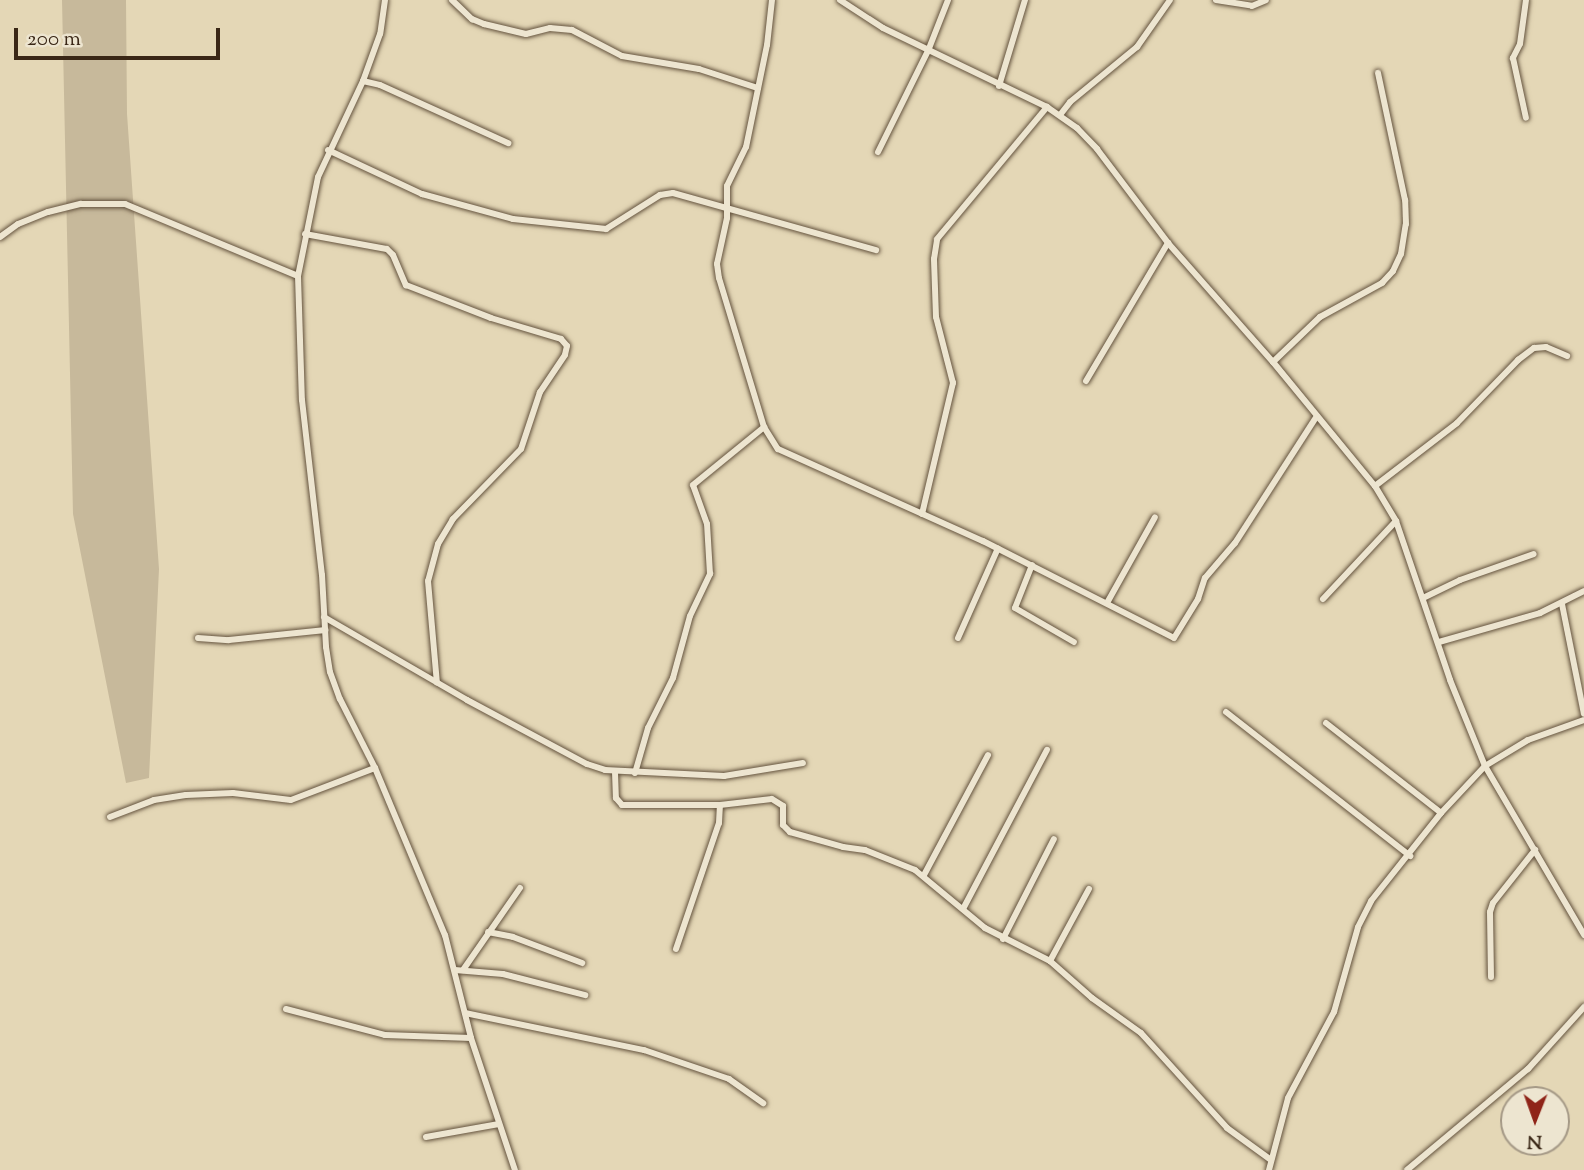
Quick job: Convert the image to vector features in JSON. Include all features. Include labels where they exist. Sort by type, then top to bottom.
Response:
[{"type":"street","points":[[385,0],[380,34],[363,81],[328,150],[318,177],[298,276],[302,400],[322,575],[325,630],[334,681],[375,768],[434,906],[455,970],[471,1038],[515,1170]]},
{"type":"street","points":[[452,0],[472,19],[484,24],[526,34],[550,28],[572,30],[622,57],[699,69],[758,88]]},
{"type":"street","points":[[772,0],[758,88],[742,160],[727,186],[727,207],[717,264],[764,427],[778,449],[786,455],[998,548],[1174,638],[1180,633],[1205,578],[1235,543],[1317,416]]},
{"type":"street","points":[[840,0],[883,28],[1060,115],[1097,149],[1168,243],[1273,362],[1375,486],[1396,521],[1485,766],[1584,935]]},
{"type":"street","points":[[878,152],[928,51],[948,0]]},
{"type":"street","points":[[999,86],[1025,0]]},
{"type":"street","points":[[1060,115],[1070,102],[1137,47],[1170,0]]},
{"type":"street","points":[[1216,0],[1252,6],[1266,0]]},
{"type":"street","points":[[1526,0],[1520,44],[1513,58],[1526,118]]},
{"type":"street","points":[[1273,362],[1320,317],[1382,283],[1393,271],[1401,254],[1406,224],[1405,200],[1378,73]]},
{"type":"street","points":[[363,81],[380,85],[508,143]]},
{"type":"street","points":[[922,514],[953,383],[936,317],[934,259],[937,239],[1047,107]]},
{"type":"street","points":[[328,150],[422,194],[513,219],[606,229],[660,195],[673,193],[876,250]]},
{"type":"street","points":[[0,237],[18,224],[48,212],[81,204],[125,204],[298,276]]},
{"type":"street","points":[[305,234],[387,249],[393,255],[406,285],[491,318],[561,340],[567,346],[565,355],[540,392],[521,449],[453,519],[438,544],[428,581],[437,683]]},
{"type":"street","points":[[1086,381],[1168,243]]},
{"type":"street","points":[[1375,486],[1446,433],[1534,348],[1545,347],[1567,356]]},
{"type":"street","points":[[635,773],[648,728],[673,678],[690,616],[710,574],[707,524],[693,485],[764,427]]},
{"type":"street","points":[[1107,603],[1155,517]]},
{"type":"street","points":[[1323,599],[1396,521]]},
{"type":"street","points":[[958,638],[998,548]]},
{"type":"street","points":[[1423,598],[1460,580],[1534,554]]},
{"type":"street","points":[[1032,565],[1014,608],[1074,642]]},
{"type":"street","points":[[1438,642],[1562,604],[1584,591]]},
{"type":"street","points":[[1562,604],[1584,713]]},
{"type":"street","points":[[324,617],[437,683],[587,764],[615,772],[724,776],[803,763]]},
{"type":"street","points":[[198,638],[229,640],[325,630]]},
{"type":"street","points":[[1226,712],[1410,856]]},
{"type":"street","points":[[1269,1170],[1288,1098],[1335,1012],[1358,927],[1371,901],[1410,856],[1441,813],[1485,766],[1528,740],[1584,720]]},
{"type":"street","points":[[1326,723],[1441,813]]},
{"type":"street","points":[[963,909],[1047,750]]},
{"type":"street","points":[[925,876],[988,755]]},
{"type":"street","points":[[110,817],[154,800],[186,795],[233,793],[291,800],[375,768]]},
{"type":"street","points":[[615,772],[616,798],[622,805],[720,805],[772,799],[783,806],[783,825],[790,832],[843,847],[865,850],[925,876],[1003,939],[1050,961],[1092,998],[1141,1033],[1227,1129],[1271,1160]]},
{"type":"street","points":[[676,949],[719,823],[720,805]]},
{"type":"street","points":[[1003,939],[1054,839]]},
{"type":"street","points":[[1491,977],[1490,912],[1493,903],[1535,850]]},
{"type":"street","points":[[463,970],[520,888]]},
{"type":"street","points":[[1050,961],[1089,889]]},
{"type":"street","points":[[488,932],[513,937],[582,963]]},
{"type":"street","points":[[455,970],[503,974],[585,995]]},
{"type":"street","points":[[1407,1170],[1528,1069],[1584,1007]]},
{"type":"street","points":[[286,1009],[385,1035],[471,1038]]},
{"type":"street","points":[[465,1013],[644,1050],[729,1079],[763,1102]]},
{"type":"street","points":[[426,1137],[499,1124]]},
{"type":"shaded area","points":[[62,0],[126,0],[127,114],[159,569],[149,778],[126,783],[73,514]]}]
